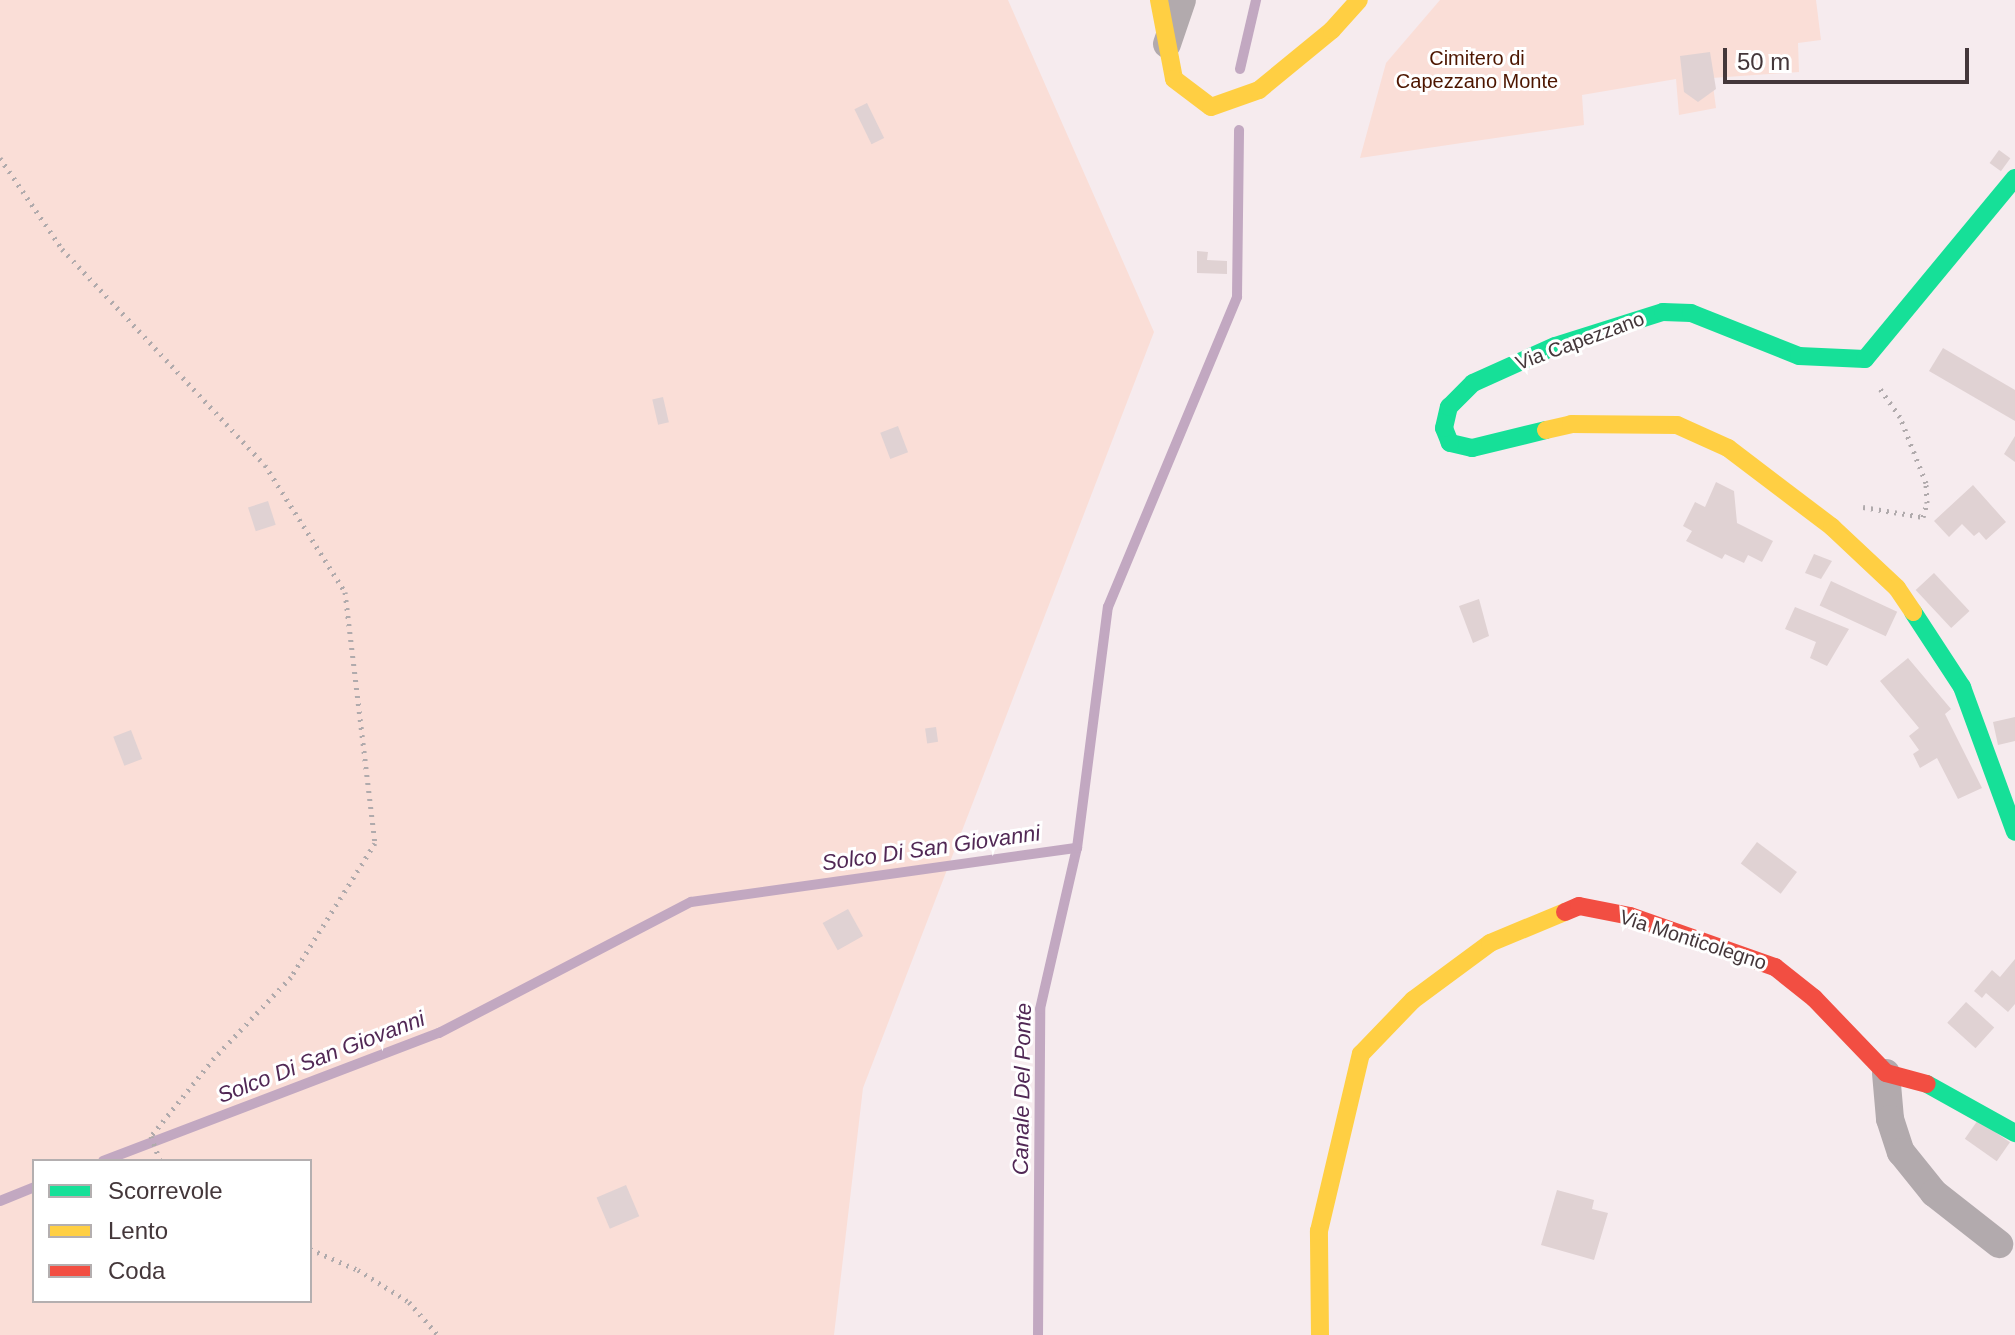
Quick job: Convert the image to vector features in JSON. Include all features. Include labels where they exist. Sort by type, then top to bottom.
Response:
[{"type":"street","points":[[1159,0],[1174,79],[1211,107],[1259,90],[1332,30],[1359,0]]},
{"type":"street","points":[[1167,44],[1182,0]]},
{"type":"street","points":[[1865,359],[1991,201],[2015,178]]},
{"type":"street","name":"Via Capezzano","points":[[1865,359],[1850,362],[1799,356],[1691,313],[1663,312],[1555,346],[1473,383],[1449,407],[1446,417],[1450,443],[1472,448],[1571,424],[1677,425],[1728,448],[1832,527],[1897,588],[1935,639],[1962,687],[2015,832]]},
{"type":"street","name":"Via Monticolegno","points":[[1320,1335],[1319,1231],[1361,1054],[1413,1000],[1490,943],[1579,906],[1630,916],[1775,967],[1814,998],[1886,1073]]},
{"type":"street","points":[[1999,1244],[1934,1193],[1901,1152],[1890,1119],[1886,1073],[1914,1077],[2015,1133]]},
{"type":"path","points":[[0,158],[62,249],[265,465],[345,592],[375,843],[291,977],[214,1058],[151,1136],[159,1159]]},
{"type":"path","points":[[1832,527],[1851,507],[1923,517],[1927,503],[1926,483],[1900,417],[1865,359]]},
{"type":"path","points":[[312,1250],[358,1270],[409,1302],[438,1335]]},
{"type":"green space","points":[[0,0],[1008,0],[1154,332],[863,1088],[834,1335],[0,1335]]},
{"type":"green space","name":"Cimitero di Capezzano Monte","points":[[1440,0],[1816,0],[1821,40],[1798,43],[1799,72],[1712,78],[1716,108],[1679,115],[1676,79],[1582,95],[1584,125],[1360,158],[1386,63]]},
{"type":"building","points":[[1710,52],[1716,89],[1698,102],[1684,92],[1680,56]]},
{"type":"building","points":[[867,103],[884,138],[872,144],[854,109]]},
{"type":"building","points":[[1999,150],[2010,158],[2001,171],[1990,163]]},
{"type":"building","points":[[1197,251],[1208,252],[1207,260],[1227,261],[1227,274],[1197,273]]},
{"type":"building","points":[[1943,348],[2015,390],[2015,421],[1929,371]]},
{"type":"building","points":[[663,397],[669,422],[658,425],[652,399]]},
{"type":"building","points":[[898,426],[908,452],[890,459],[880,433]]},
{"type":"building","points":[[2015,436],[2015,462],[2004,454]]},
{"type":"building","points":[[1716,482],[1734,491],[1737,523],[1773,541],[1762,562],[1748,555],[1744,563],[1725,554],[1722,559],[1686,541],[1692,531],[1683,526],[1695,502],[1705,507]]},
{"type":"building","points":[[1973,485],[2006,522],[1986,540],[1979,532],[1974,536],[1962,524],[1949,537],[1934,521]]},
{"type":"building","points":[[268,501],[276,525],[256,531],[248,507]]},
{"type":"building","points":[[1814,554],[1832,561],[1821,579],[1805,573]]},
{"type":"building","points":[[1934,573],[1969,611],[1951,628],[1916,590]]},
{"type":"building","points":[[1831,581],[1897,612],[1886,636],[1820,605]]},
{"type":"building","points":[[1479,599],[1489,636],[1473,643],[1459,606]]},
{"type":"building","points":[[1795,607],[1849,629],[1827,666],[1810,658],[1816,642],[1785,629]]},
{"type":"building","points":[[1908,658],[1951,709],[1945,714],[1982,788],[1958,799],[1937,758],[1920,768],[1913,754],[1919,750],[1909,736],[1919,728],[1880,681]]},
{"type":"building","points":[[2015,717],[2015,741],[1998,745],[1993,722]]},
{"type":"building","points":[[936,727],[938,742],[927,743],[925,729]]},
{"type":"building","points":[[131,730],[142,759],[124,766],[113,737]]},
{"type":"building","points":[[1757,842],[1797,872],[1781,894],[1741,864]]},
{"type":"building","points":[[848,909],[863,936],[838,950],[823,923]]},
{"type":"building","points":[[2015,959],[2015,1004],[2008,1012],[1986,993],[1982,998],[1974,991],[1992,970],[2000,977]]},
{"type":"building","points":[[1966,1002],[1994,1027],[1976,1048],[1947,1023]]},
{"type":"building","points":[[1978,1120],[2010,1142],[1997,1161],[1965,1139]]},
{"type":"building","points":[[626,1185],[639,1216],[610,1229],[597,1198]]},
{"type":"building","points":[[1557,1190],[1594,1200],[1592,1209],[1608,1213],[1594,1260],[1541,1245]]},
{"type":"waterway","name":"Solco Di San Giovanni","points":[[1240,69],[1256,0]]},
{"type":"waterway","name":"Solco Di San Giovanni","points":[[1038,1335],[1040,1009],[1077,848],[1108,607],[1237,297],[1239,130]]},
{"type":"waterway","name":"Solco Di San Giovanni","points":[[108,1159],[439,1033],[691,902],[1077,848]]},
{"type":"waterway","name":"Solco Di San Giovanni","points":[[0,1201],[32,1188]]},
{"type":"traffic: fast","points":[[1546,430],[1472,448],[1450,443],[1444,428],[1449,407],[1473,383],[1555,346],[1663,312],[1691,313],[1799,356],[1865,359],[2015,178]]},
{"type":"traffic: fast","points":[[1913,612],[1962,687],[2015,832]]},
{"type":"traffic: fast","points":[[1927,1084],[2015,1133]]},
{"type":"traffic: slow","points":[[1159,0],[1174,79],[1211,107],[1259,90],[1332,30],[1359,0]]},
{"type":"traffic: slow","points":[[1546,430],[1571,424],[1677,425],[1728,448],[1832,527],[1897,588],[1913,612]]},
{"type":"traffic: slow","points":[[1320,1335],[1319,1231],[1361,1054],[1413,1000],[1490,943],[1565,912]]},
{"type":"traffic: jam","points":[[1565,912],[1579,906],[1630,916],[1775,967],[1814,998],[1886,1073],[1927,1084]]},
{"type":"water label","name":"Canale Del Ponte","points":[[1022,1089]]}]
